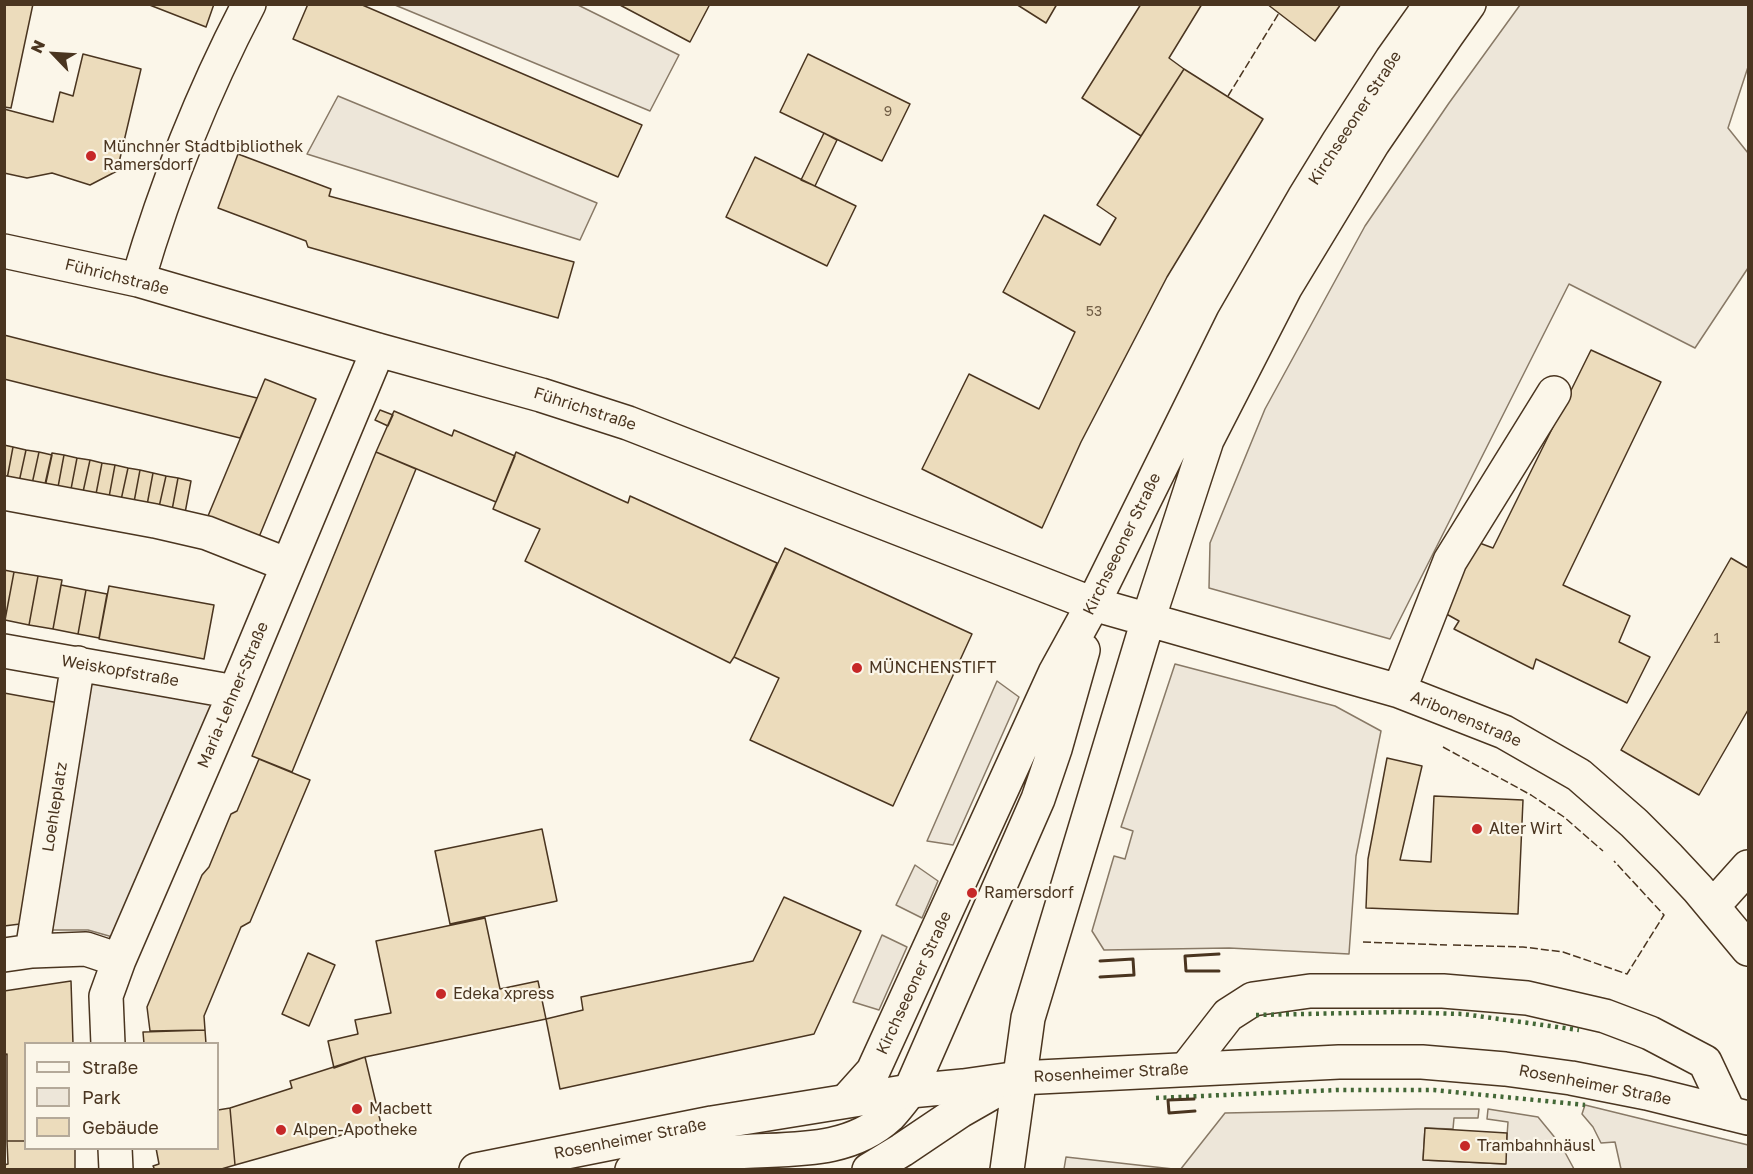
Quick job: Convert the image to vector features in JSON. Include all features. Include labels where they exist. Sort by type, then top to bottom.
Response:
[{"type":"street","points":[[138,280],[174,171],[223,53],[249,4]]},
{"type":"street","name":"Kirchseeoner Straße","points":[[847,1100],[879,1061],[1055,673],[1093,604],[1233,321],[1339,141],[1431,4]]},
{"type":"street","name":"Kirchseeoner Straße","points":[[1007,1170],[1028,1018],[1148,620],[1207,440],[1285,288],[1373,143],[1469,4]]},
{"type":"street","name":"Führichstraße","points":[[4,251],[138,280],[378,350],[520,388],[628,423],[1093,604],[1148,620]]},
{"type":"street","name":"Maria-Lehner-Straße","points":[[108,1042],[106,996],[119,960],[235,692],[378,350]]},
{"type":"street","points":[[1399,691],[1450,561],[1554,393]]},
{"type":"street","points":[[4,493],[207,533],[288,566]]},
{"type":"street","points":[[632,1170],[725,1153],[836,1144],[864,1133],[889,1116],[910,1091],[1038,799],[1055,750],[1093,604]]},
{"type":"street","name":"Aribonenstraße","points":[[1148,620],[1399,691],[1504,732],[1579,775],[1634,823],[1713,906],[1749,949]]},
{"type":"street","name":"Weiskopfstraße","points":[[4,651],[235,692]]},
{"type":"street","name":"Loehleplatz","points":[[18,953],[78,663]]},
{"type":"street","points":[[1713,906],[1749,867]]},
{"type":"street","points":[[18,953],[86,949],[119,960]]},
{"type":"street","points":[[1186,1070],[1228,1015],[1254,999],[1310,991],[1443,991],[1527,998],[1605,1016],[1650,1033],[1705,1062],[1739,1116]]},
{"type":"street","name":"Rosenheimer Straße","points":[[476,1170],[712,1123],[910,1091],[1019,1078],[1338,1062],[1422,1062],[1505,1069],[1571,1078],[1647,1093],[1739,1116]]},
{"type":"street","points":[[869,1170],[960,1111],[1019,1078]]},
{"type":"street","points":[[115,1150],[116,1170]]},
{"type":"green space","points":[[395,5],[578,5],[679,55],[650,111]]},
{"type":"green space","points":[[1520,5],[1748,5],[1748,67],[1728,128],[1748,153],[1748,268],[1695,348],[1569,284],[1390,639],[1209,588],[1210,543],[1265,409],[1365,226],[1449,103]]},
{"type":"green space","points":[[338,96],[597,203],[580,240],[307,154]]},
{"type":"green space","points":[[1175,664],[1335,706],[1381,731],[1356,856],[1349,954],[1229,948],[1104,950],[1092,931],[1114,856],[1125,859],[1133,831],[1121,827]]},
{"type":"green space","points":[[85,678],[221,702],[116,938],[88,930],[45,930]]},
{"type":"green space","points":[[997,681],[1019,697],[953,845],[927,841]]},
{"type":"green space","points":[[915,865],[938,881],[922,918],[896,905]]},
{"type":"green space","points":[[882,935],[907,947],[879,1010],[853,1002]]},
{"type":"green space","points":[[1585,1105],[1748,1145],[1748,1169],[1621,1169],[1615,1142],[1601,1143],[1593,1127],[1582,1114]]},
{"type":"green space","points":[[1479,1109],[1478,1118],[1454,1118],[1453,1129],[1425,1128],[1423,1160],[1505,1164],[1508,1122],[1487,1119],[1488,1109],[1538,1117],[1561,1145],[1574,1169],[1180,1170],[1225,1113]]},
{"type":"green space","points":[[1066,1157],[1173,1169],[1064,1169]]},
{"type":"building","points":[[4,4],[33,4],[11,108],[4,107]]},
{"type":"building","points":[[147,4],[214,4],[206,27]]},
{"type":"building","points":[[308,4],[360,4],[642,125],[618,177],[293,39]]},
{"type":"building","points":[[618,4],[710,4],[690,42]]},
{"type":"building","points":[[1016,4],[1057,4],[1046,23]]},
{"type":"building","points":[[1141,4],[1202,4],[1169,58],[1184,69],[1141,136],[1082,98]]},
{"type":"building","points":[[1267,4],[1341,4],[1315,41]]},
{"type":"building","points":[[83,54],[141,69],[117,171],[90,185],[52,173],[27,178],[4,173],[4,109],[53,122],[60,92],[73,96]]},
{"type":"building","points":[[808,54],[910,104],[882,161],[780,112]]},
{"type":"building","points":[[1184,69],[1263,119],[1167,277],[1081,442],[1042,528],[922,469],[969,374],[1039,409],[1075,332],[1003,292],[1044,215],[1100,245],[1116,218],[1097,205]]},
{"type":"building","points":[[824,133],[837,140],[815,186],[801,180]]},
{"type":"building","points":[[238,154],[331,189],[329,196],[574,262],[558,318],[308,247],[306,241],[218,208]]},
{"type":"building","points":[[755,157],[856,206],[827,266],[726,217]]},
{"type":"building","points":[[4,335],[257,398],[240,438],[4,379]]},
{"type":"building","points":[[1591,350],[1661,382],[1563,585],[1630,616],[1619,642],[1650,657],[1627,703],[1536,659],[1533,669],[1454,629],[1459,621],[1441,611],[1474,541],[1493,548]]},
{"type":"building","points":[[265,379],[316,399],[259,537],[208,516]]},
{"type":"building","points":[[380,410],[393,415],[388,426],[375,420]]},
{"type":"building","points":[[394,411],[452,436],[454,430],[515,456],[496,502],[376,452]]},
{"type":"building","points":[[4,445],[13,447],[7,479],[4,479]]},
{"type":"building","points":[[13,447],[26,450],[19,482],[7,479]]},
{"type":"building","points":[[26,450],[39,452],[32,484],[19,482]]},
{"type":"building","points":[[39,452],[52,455],[45,487],[32,484]]},
{"type":"building","points":[[376,452],[416,469],[292,772],[252,756]]},
{"type":"building","points":[[516,452],[628,503],[630,496],[777,563],[730,663],[525,561],[540,529],[493,509]]},
{"type":"building","points":[[52,453],[64,455],[58,487],[45,484]]},
{"type":"building","points":[[64,455],[77,458],[71,489],[58,487]]},
{"type":"building","points":[[77,458],[90,460],[83,492],[71,489]]},
{"type":"building","points":[[90,460],[102,463],[96,494],[83,492]]},
{"type":"building","points":[[102,463],[115,465],[109,497],[96,494]]},
{"type":"building","points":[[115,465],[128,468],[121,500],[109,497]]},
{"type":"building","points":[[128,468],[140,470],[134,502],[121,500]]},
{"type":"building","points":[[140,470],[153,473],[147,505],[134,502]]},
{"type":"building","points":[[153,473],[166,476],[159,507],[147,505]]},
{"type":"building","points":[[166,476],[178,478],[172,510],[159,507]]},
{"type":"building","points":[[178,478],[191,481],[185,513],[172,510]]},
{"type":"building","name":"MÜNCHENSTIFT","points":[[785,548],[972,634],[893,806],[750,740],[779,678],[734,657]]},
{"type":"building","points":[[1731,558],[1748,568],[1748,710],[1699,795],[1621,750]]},
{"type":"building","points":[[4,570],[14,572],[5,620],[4,620]]},
{"type":"building","points":[[14,572],[38,576],[29,625],[5,620]]},
{"type":"building","points":[[38,576],[62,580],[53,629],[29,625]]},
{"type":"building","points":[[61,585],[86,590],[78,634],[53,629]]},
{"type":"building","points":[[109,586],[214,605],[204,659],[99,639]]},
{"type":"building","points":[[86,590],[107,594],[99,638],[78,634]]},
{"type":"building","points":[[4,693],[59,703],[20,924],[4,926]]},
{"type":"building","name":"Alter Wirt","points":[[1387,758],[1422,766],[1400,860],[1431,862],[1434,796],[1523,800],[1518,914],[1366,908],[1368,859]]},
{"type":"building","points":[[259,759],[310,780],[250,922],[241,927],[204,1016],[205,1030],[150,1031],[147,1007],[202,875],[209,867],[231,814],[237,811]]},
{"type":"building","points":[[542,829],[557,901],[450,924],[435,851]]},
{"type":"building","points":[[784,897],[861,931],[814,1034],[560,1089],[546,1019],[583,1010],[581,997],[753,961]]},
{"type":"building","points":[[485,918],[500,989],[538,981],[546,1019],[365,1057],[334,1068],[328,1041],[358,1034],[355,1020],[391,1013],[376,941]]},
{"type":"building","points":[[308,953],[335,965],[309,1026],[282,1014]]},
{"type":"building","points":[[71,981],[73,1042],[24,1042],[24,1141],[7,1141],[4,991]]},
{"type":"building","points":[[205,1030],[206,1042],[144,1042],[143,1032]]},
{"type":"building","points":[[365,1057],[381,1124],[235,1165],[230,1108],[292,1088],[290,1081]]},
{"type":"building","points":[[230,1108],[235,1165],[218,1170],[155,1170],[153,1166],[159,1164],[156,1150],[219,1150],[219,1110]]},
{"type":"building","name":"Trambahnhäusl","points":[[1425,1128],[1507,1133],[1506,1164],[1423,1160]]},
{"type":"building","points":[[7,1141],[24,1141],[24,1150],[75,1150],[75,1170],[4,1170],[4,1165],[8,1164]]},
{"type":"hedge","points":[[1256,1015],[1398,1012],[1463,1014],[1579,1030]]},
{"type":"hedge","points":[[1156,1098],[1337,1090],[1434,1090],[1585,1105]]},
{"type":"fence","points":[[1228,96],[1279,13]]},
{"type":"fence","points":[[1443,747],[1531,795],[1564,817],[1603,851]]},
{"type":"fence","points":[[1453,945],[1523,947],[1563,952],[1627,974],[1664,915],[1614,861]]},
{"type":"fence","points":[[1363,942],[1447,945]]},
{"type":"wall","points":[[1219,954],[1185,956],[1186,971],[1219,971]]},
{"type":"wall","points":[[1100,961],[1133,959],[1134,975],[1100,977]]},
{"type":"wall","points":[[1194,1099],[1168,1100],[1169,1113],[1195,1111]]},
{"type":"place","name":"Münchner Stadtbibliothek Ramersdorf","points":[[91,156]]},
{"type":"place","name":"MÜNCHENSTIFT","points":[[857,668]]},
{"type":"place","name":"Alter Wirt","points":[[1477,829]]},
{"type":"place","name":"Ramersdorf","points":[[972,893]]},
{"type":"place","name":"Edeka xpress","points":[[441,994]]},
{"type":"place","name":"Macbett","points":[[357,1109]]},
{"type":"place","name":"Alpen-Apotheke","points":[[281,1130]]},
{"type":"place","name":"Trambahnhäusl","points":[[1465,1146]]}]
